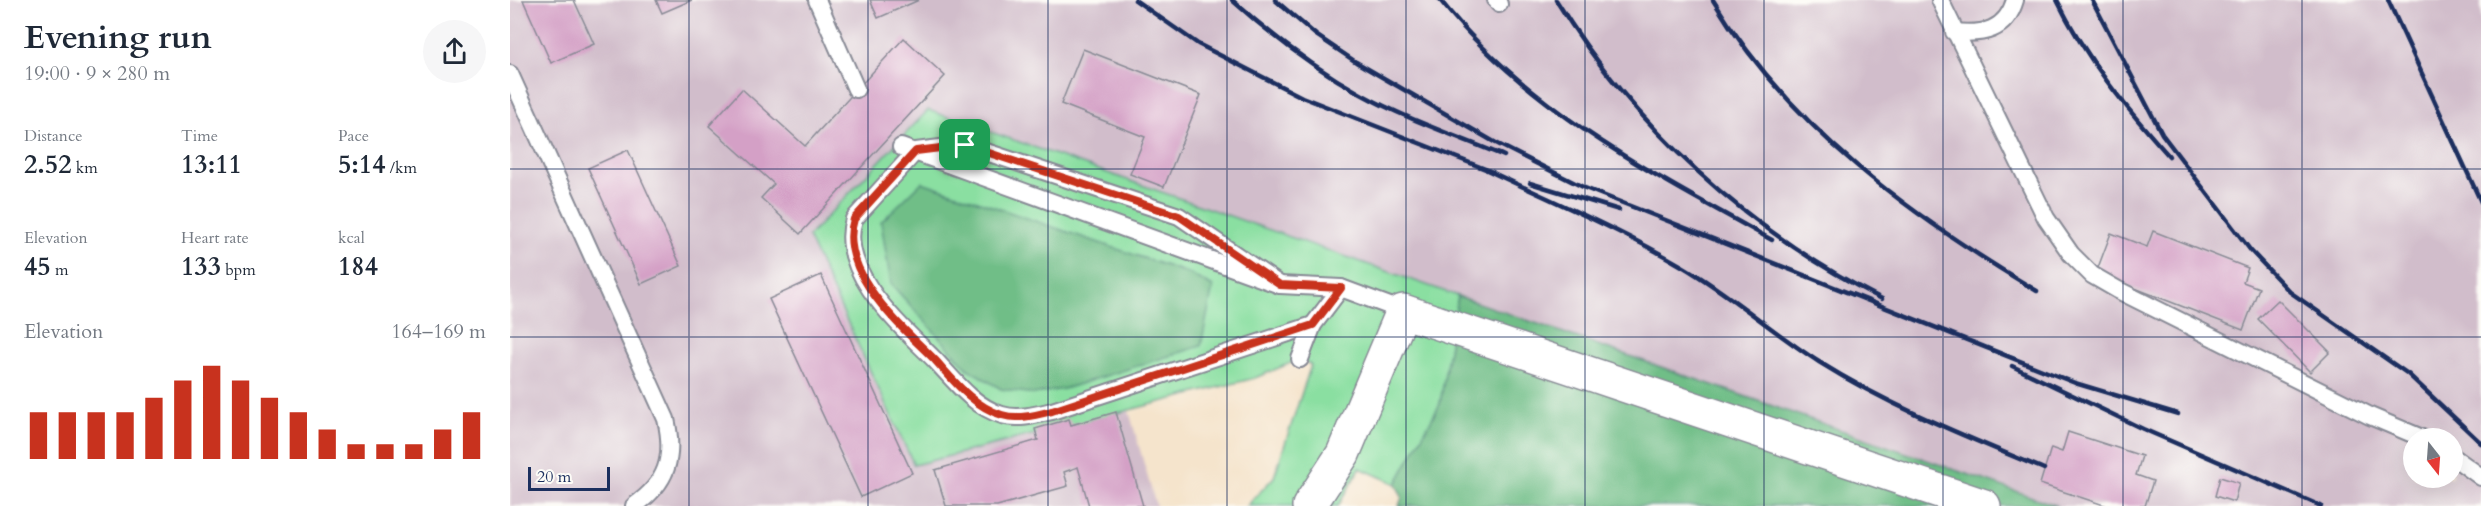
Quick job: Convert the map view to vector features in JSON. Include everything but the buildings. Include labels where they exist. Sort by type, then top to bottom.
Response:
[{"type":"street","points":[[1309,506],[1343,454],[1403,311],[1984,506]]},
{"type":"lane","points":[[817,0],[856,89]]},
{"type":"lane","points":[[1940,0],[2046,218],[2071,254],[2092,275],[2370,416],[2403,430]]},
{"type":"lane","points":[[1954,32],[1975,34],[1990,31],[2007,20],[2015,0]]},
{"type":"lane","points":[[510,74],[666,419],[670,440],[665,470],[658,485],[634,506]]},
{"type":"lane","points":[[1280,285],[1179,216],[965,145],[908,149],[854,219],[850,231],[855,259],[867,283],[884,308],[970,397],[1001,415],[1016,418],[1052,411],[1313,325]]},
{"type":"lane","points":[[908,149],[1280,285],[1341,288],[1403,311]]},
{"type":"lane","points":[[1300,359],[1313,325],[1341,288]]},
{"type":"lane","points":[[2463,464],[2481,477]]},
{"type":"shaded area","points":[[510,0],[2481,0],[2481,506],[2058,506],[929,110],[914,465],[1129,411],[1156,506],[510,506]]},
{"type":"green space","points":[[928,110],[1458,296],[1440,404],[1396,484],[1360,468],[1338,506],[1247,506],[1274,477],[1311,365],[1300,359],[1255,378],[914,465],[808,237]],"holes":[[[922,183],[1190,274],[1213,288]]]},
{"type":"green space","points":[[922,182],[1190,274],[1213,287],[1201,346],[1064,389],[1034,394],[1001,389],[968,369],[891,284],[881,222]]},
{"type":"green space","points":[[1458,296],[2058,506],[1399,506],[1402,497],[1396,484],[1440,404]]},
{"type":"railway","points":[[1135,0],[1198,44],[1302,97],[1493,172]]},
{"type":"railway","points":[[1232,0],[1294,51],[1361,94],[1413,119],[1504,156]]},
{"type":"railway","points":[[1275,0],[1316,35],[1356,62],[1496,143],[1585,188],[2075,383],[2178,414]]},
{"type":"railway","points":[[1440,0],[1474,39],[1552,106],[1637,164],[1772,240]]},
{"type":"railway","points":[[1556,0],[1587,47],[1621,91],[1698,172],[1786,241],[1833,272],[1882,299]]},
{"type":"railway","points":[[1713,0],[1744,46],[1778,89],[1816,129],[1899,200],[1944,232],[2037,291]]},
{"type":"railway","points":[[2057,0],[2068,22],[2107,82],[2169,156]]},
{"type":"railway","points":[[2092,0],[2162,134],[2251,251],[2290,292],[2408,374],[2481,443]]},
{"type":"railway","points":[[2388,0],[2481,202]]},
{"type":"railway","points":[[1487,170],[1610,228],[1682,266],[1819,362],[1873,393],[1929,420],[2044,469]]},
{"type":"railway","points":[[1530,183],[1619,210]]},
{"type":"railway","points":[[2012,366],[2143,429],[2321,506]]},
{"type":"route","points":[[965,145],[1179,216],[1280,285],[1341,288],[1313,325],[1052,411],[1016,418],[1001,415],[970,397],[884,308],[867,283],[855,259],[851,244],[850,231],[854,219],[916,151],[965,145]]}]
